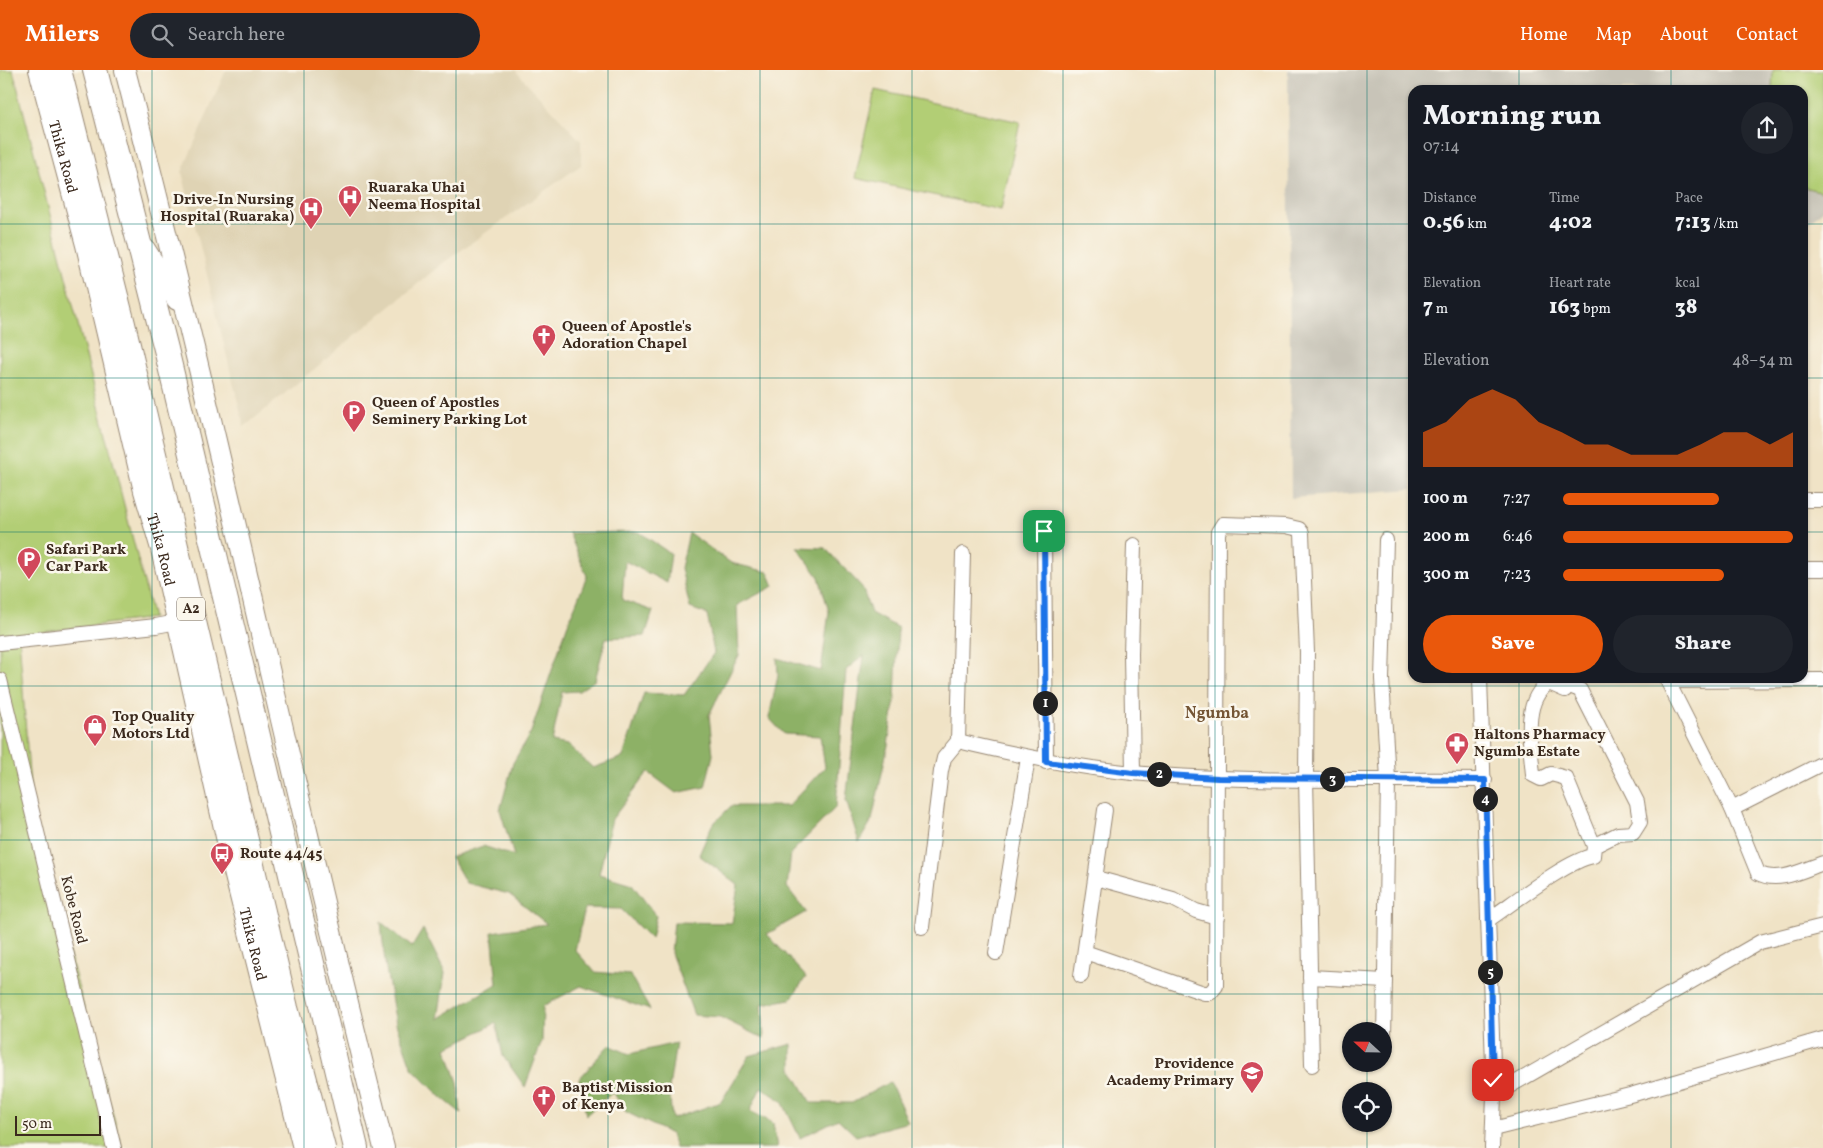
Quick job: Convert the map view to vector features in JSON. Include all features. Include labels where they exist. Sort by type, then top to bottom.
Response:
[{"type":"highway","name":"Thika Road","points":[[59,70],[125,334],[295,1042],[323,1148]]},
{"type":"highway","name":"A2","points":[[95,70],[166,349],[356,1148]]},
{"type":"highway","points":[[266,1004],[295,1042]]},
{"type":"main road","name":"Thika Road","points":[[39,70],[86,246],[266,1004],[303,1148]]},
{"type":"main road","points":[[125,70],[256,606],[332,942],[384,1148]]},
{"type":"main road","points":[[137,237],[186,314]]},
{"type":"street","points":[[1808,500],[1823,500]]},
{"type":"street","points":[[1085,952],[1210,993],[1216,986],[1218,532],[1223,524],[1299,528],[1302,533],[1307,652],[1306,778],[1312,1065]]},
{"type":"street","points":[[1044,531],[1046,762]]},
{"type":"street","points":[[1384,1022],[1388,779],[1382,679],[1386,540]]},
{"type":"street","points":[[1133,773],[1131,654],[1134,545]]},
{"type":"street","points":[[922,927],[941,771],[944,758],[958,741],[963,554]]},
{"type":"street","points":[[1808,569],[1823,569]]},
{"type":"street","points":[[0,643],[156,626],[176,622]]},
{"type":"street","name":"Kobe Road","points":[[0,680],[114,1148]]},
{"type":"street","points":[[1808,680],[1823,680]]},
{"type":"street","points":[[1480,683],[1485,780],[1494,1095],[1492,1148]]},
{"type":"street","points":[[1669,683],[1732,809],[1758,873],[1767,878],[1780,877],[1823,863]]},
{"type":"street","points":[[1488,920],[1567,866],[1583,858],[1593,856],[1594,846],[1566,778],[1551,774],[1541,779],[1534,775],[1532,711],[1535,699],[1549,684],[1565,690],[1567,684],[1580,690],[1637,802],[1640,822],[1633,834],[1618,834],[1594,846]]},
{"type":"street","points":[[958,741],[1046,762],[1133,773],[1218,778],[1485,780]]},
{"type":"street","points":[[996,953],[1028,758]]},
{"type":"street","points":[[1732,809],[1823,763]]},
{"type":"street","points":[[1080,976],[1105,810]]},
{"type":"street","points":[[1096,878],[1162,896],[1196,911],[1217,917]]},
{"type":"street","points":[[1494,1095],[1760,942],[1823,926]]},
{"type":"street","points":[[1310,977],[1385,981]]},
{"type":"street","points":[[1493,1129],[1634,1094],[1823,1039]]},
{"type":"shaded area","name":"Ruaraka Uhai Neema Hospital","points":[[226,70],[515,70],[581,141],[581,165],[443,263],[244,427],[182,172]]},
{"type":"shaded area","points":[[1288,70],[1823,70],[1823,210],[1808,223],[1808,85],[1408,85],[1408,489],[1291,498]]},
{"type":"green space","points":[[0,70],[13,70],[153,618],[19,635],[32,816],[122,1148],[0,1148]]},
{"type":"green space","points":[[1773,70],[1823,70],[1823,192],[1808,188],[1808,85],[1772,85]]},
{"type":"green space","points":[[875,90],[1020,122],[1001,210],[855,178]]},
{"type":"green space","points":[[639,532],[671,554],[667,583],[625,561],[622,600],[653,611],[645,636],[606,638],[595,680],[579,691],[562,692],[552,742],[568,745],[593,768],[623,757],[644,693],[684,695],[714,653],[707,614],[690,608],[681,568],[689,533],[731,563],[768,572],[774,586],[737,605],[739,655],[709,715],[713,755],[705,787],[676,793],[648,772],[612,819],[599,874],[632,884],[656,916],[651,939],[621,909],[585,908],[575,950],[595,972],[630,975],[650,1010],[581,986],[543,1006],[542,1041],[525,1087],[503,1056],[496,1023],[446,1048],[458,1082],[461,1113],[441,1097],[412,1068],[396,1024],[385,963],[381,922],[412,947],[423,929],[445,973],[438,1019],[497,984],[492,932],[547,924],[509,894],[466,883],[451,857],[483,846],[514,856],[500,810],[513,763],[531,732],[567,626],[587,576],[569,533]]},
{"type":"green space","points":[[797,547],[825,548],[862,587],[871,613],[898,628],[895,699],[888,745],[872,820],[859,842],[846,800],[864,655],[846,670],[836,807],[791,853],[787,887],[806,912],[767,934],[806,977],[791,999],[762,1004],[764,1039],[720,1017],[694,1015],[671,953],[674,922],[732,923],[738,885],[699,855],[712,825],[731,806],[788,806],[825,767],[820,736],[784,734],[769,718],[778,675],[777,658],[821,671],[829,612],[819,577]]},
{"type":"green space","points":[[676,1043],[669,1088],[672,1119],[721,1102],[749,1056],[792,1044],[792,1070],[811,1103],[852,1103],[890,1082],[908,1122],[856,1136],[838,1119],[800,1138],[782,1101],[761,1087],[750,1111],[773,1123],[777,1148],[675,1148],[671,1134],[626,1112],[613,1092],[586,1115],[579,1079],[609,1045],[629,1054]]},
{"type":"place","name":"Ruaraka Uhai Neema Hospital","points":[[350,218]]},
{"type":"place","name":"Drive-In Nursing Hospital (Ruaraka)","points":[[311,230]]},
{"type":"place","name":"Queen of Apostle's Adoration Chapel","points":[[544,357]]},
{"type":"place","name":"Queen of Apostles Seminery Parking Lot","points":[[354,433]]},
{"type":"place","name":"Safari Park Car Park","points":[[29,580]]},
{"type":"place","name":"Top Quality Motors Ltd","points":[[95,747]]},
{"type":"place","name":"Haltons Pharmacy Ngumba Estate","points":[[1457,765]]},
{"type":"place","name":"Route 44/45","points":[[222,875]]},
{"type":"place","name":"Providence Academy Primary","points":[[1252,1094]]},
{"type":"place","name":"Baptist Mission of Kenya","points":[[544,1118]]},
{"type":"district","name":"Ngumba","points":[[1217,714]]},
{"type":"route","points":[[1044,531],[1046,762],[1133,773],[1218,778],[1485,780],[1493,1080]]}]
